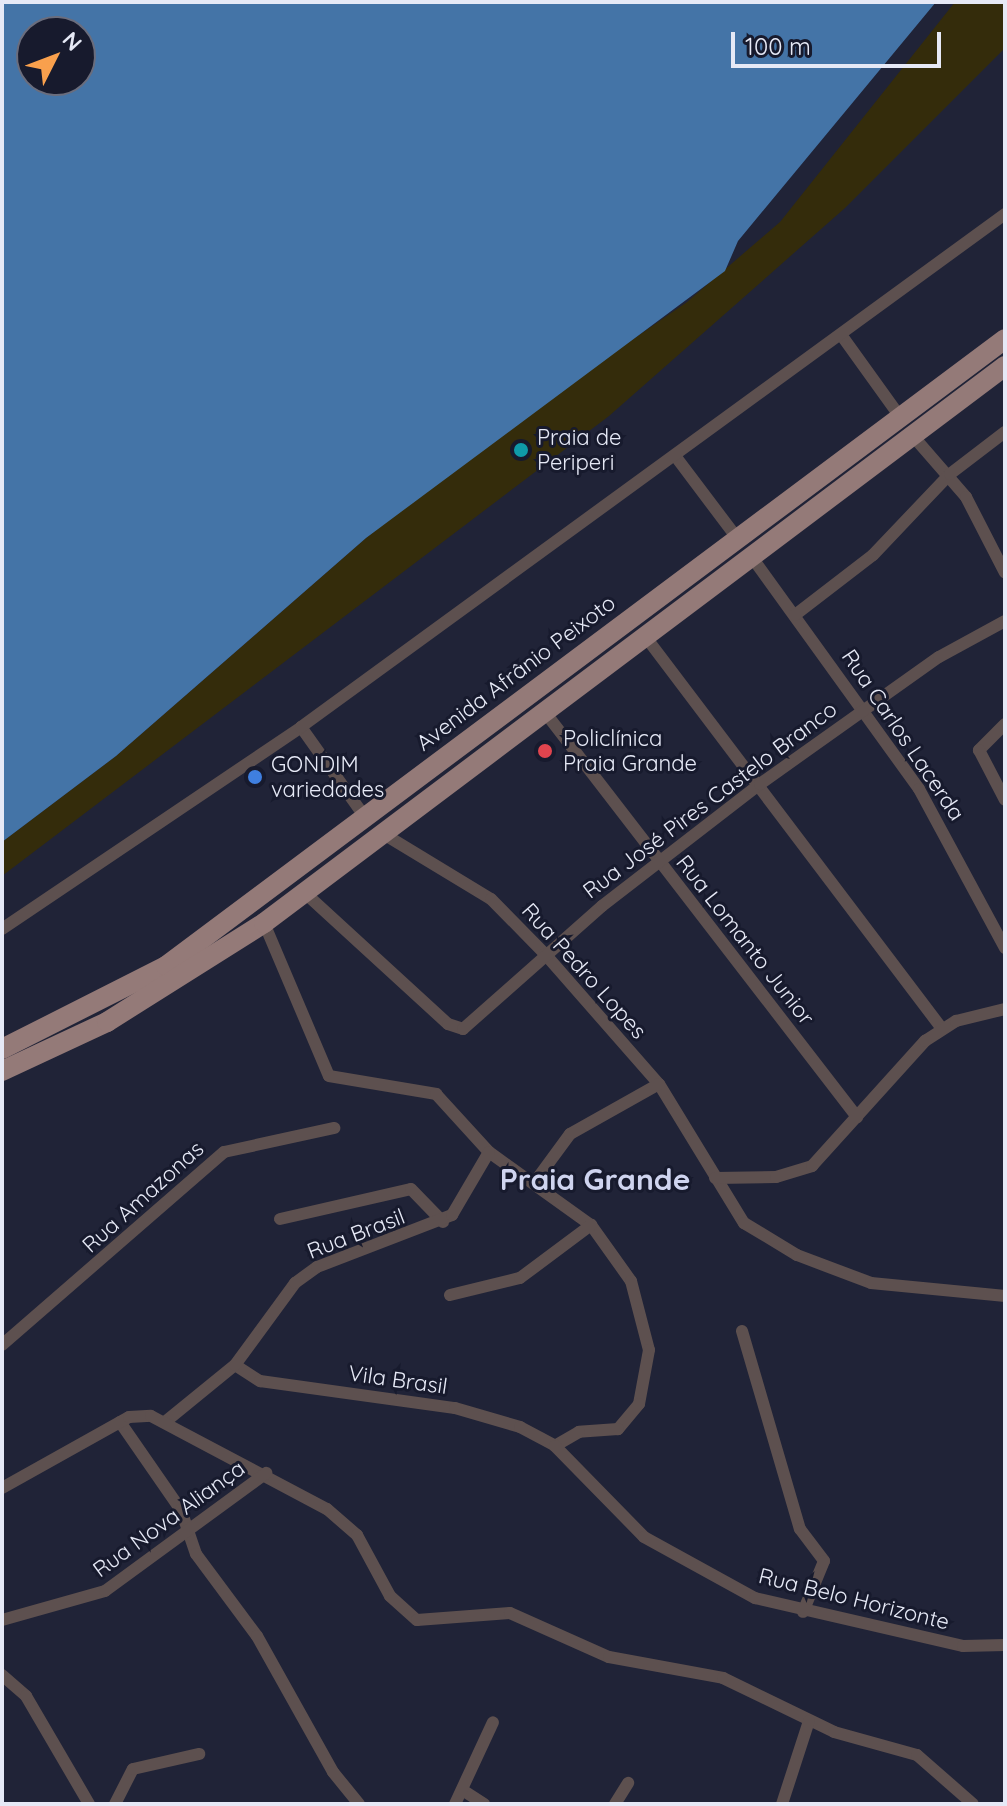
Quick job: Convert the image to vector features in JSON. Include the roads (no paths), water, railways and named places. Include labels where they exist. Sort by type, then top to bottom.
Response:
[{"type":"main road","name":"Avenida Afrânio Peixoto","points":[[2,1049],[166,966],[1005,339]]},
{"type":"main road","points":[[2,1071],[107,1022],[264,923],[1005,366]]},
{"type":"street","points":[[2,929],[301,727],[676,457],[1005,214]]},
{"type":"street","points":[[842,336],[901,418]]},
{"type":"street","points":[[795,615],[889,541],[950,474],[1005,432]]},
{"type":"street","points":[[913,436],[950,474],[1005,573]]},
{"type":"street","points":[[676,457],[737,538]]},
{"type":"street","name":"Rua Carlos Lacerda","points":[[751,556],[863,709],[954,846],[1005,948]]},
{"type":"street","name":"Rua José Pires Castelo Branco","points":[[305,893],[455,1029],[470,1026],[545,954],[760,784],[863,709],[1005,621]]},
{"type":"street","points":[[645,636],[760,784],[941,1028]]},
{"type":"street","name":"Rua Lomanto Junior","points":[[544,711],[857,1117]]},
{"type":"street","points":[[1005,724],[979,750],[1005,800]]},
{"type":"street","points":[[301,727],[365,817]]},
{"type":"street","name":"Rua Pedro Lopes","points":[[382,833],[480,891],[545,954],[659,1084],[744,1223],[836,1272],[922,1291],[1005,1296]]},
{"type":"street","points":[[264,923],[329,1076],[436,1094],[489,1152],[591,1225],[640,1303],[647,1372],[626,1424],[579,1432],[555,1446]]},
{"type":"street","points":[[715,1178],[776,1177],[812,1166],[941,1028],[1005,1009]]},
{"type":"street","points":[[534,1183],[570,1134],[659,1084]]},
{"type":"street","name":"Rua Amazonas","points":[[6,1341],[224,1152],[334,1128]]},
{"type":"street","name":"Rua Brasil","points":[[165,1422],[235,1365],[278,1301],[317,1267],[443,1222],[462,1205],[489,1152]]},
{"type":"street","points":[[280,1219],[411,1189],[443,1222]]},
{"type":"street","points":[[450,1295],[520,1278],[591,1225]]},
{"type":"street","points":[[2,1325],[6,1341]]},
{"type":"street","points":[[742,1331],[800,1529],[824,1561],[803,1612]]},
{"type":"street","name":"Vila Brasil","points":[[235,1365],[260,1381],[455,1408],[555,1446]]},
{"type":"street","name":"Rua Nova Aliança","points":[[120,1422],[138,1415],[165,1422],[266,1473],[345,1523],[390,1596],[417,1620],[525,1616],[609,1657],[723,1678],[809,1721],[917,1755],[973,1804]]},
{"type":"street","points":[[2,1488],[120,1422],[181,1510],[196,1554],[257,1636],[333,1772],[359,1804]]},
{"type":"street","name":"Rua Belo Horizonte","points":[[555,1446],[611,1512],[644,1537],[731,1588],[803,1612],[963,1646],[1005,1645]]},
{"type":"street","name":"Rua Nova Aliança","points":[[2,1620],[93,1597],[188,1532],[266,1473]]},
{"type":"street","points":[[2,1675],[26,1696],[89,1804]]},
{"type":"street","points":[[782,1804],[809,1721]]},
{"type":"street","points":[[455,1804],[464,1791],[493,1722]]},
{"type":"street","points":[[115,1804],[133,1769],[199,1754]]},
{"type":"street","points":[[615,1804],[628,1783]]},
{"type":"street","points":[[464,1791],[484,1804]]},
{"type":"water","points":[[2,2],[936,2],[738,241],[725,271],[366,538],[116,756],[2,842]]},
{"type":"place","name":"Praia de Periperi","points":[[521,450]]},
{"type":"place","name":"Policlínica Praia Grande","points":[[545,751]]},
{"type":"place","name":"GONDIM variedades","points":[[255,777]]},
{"type":"district","name":"Praia Grande","points":[[595,1179]]}]
